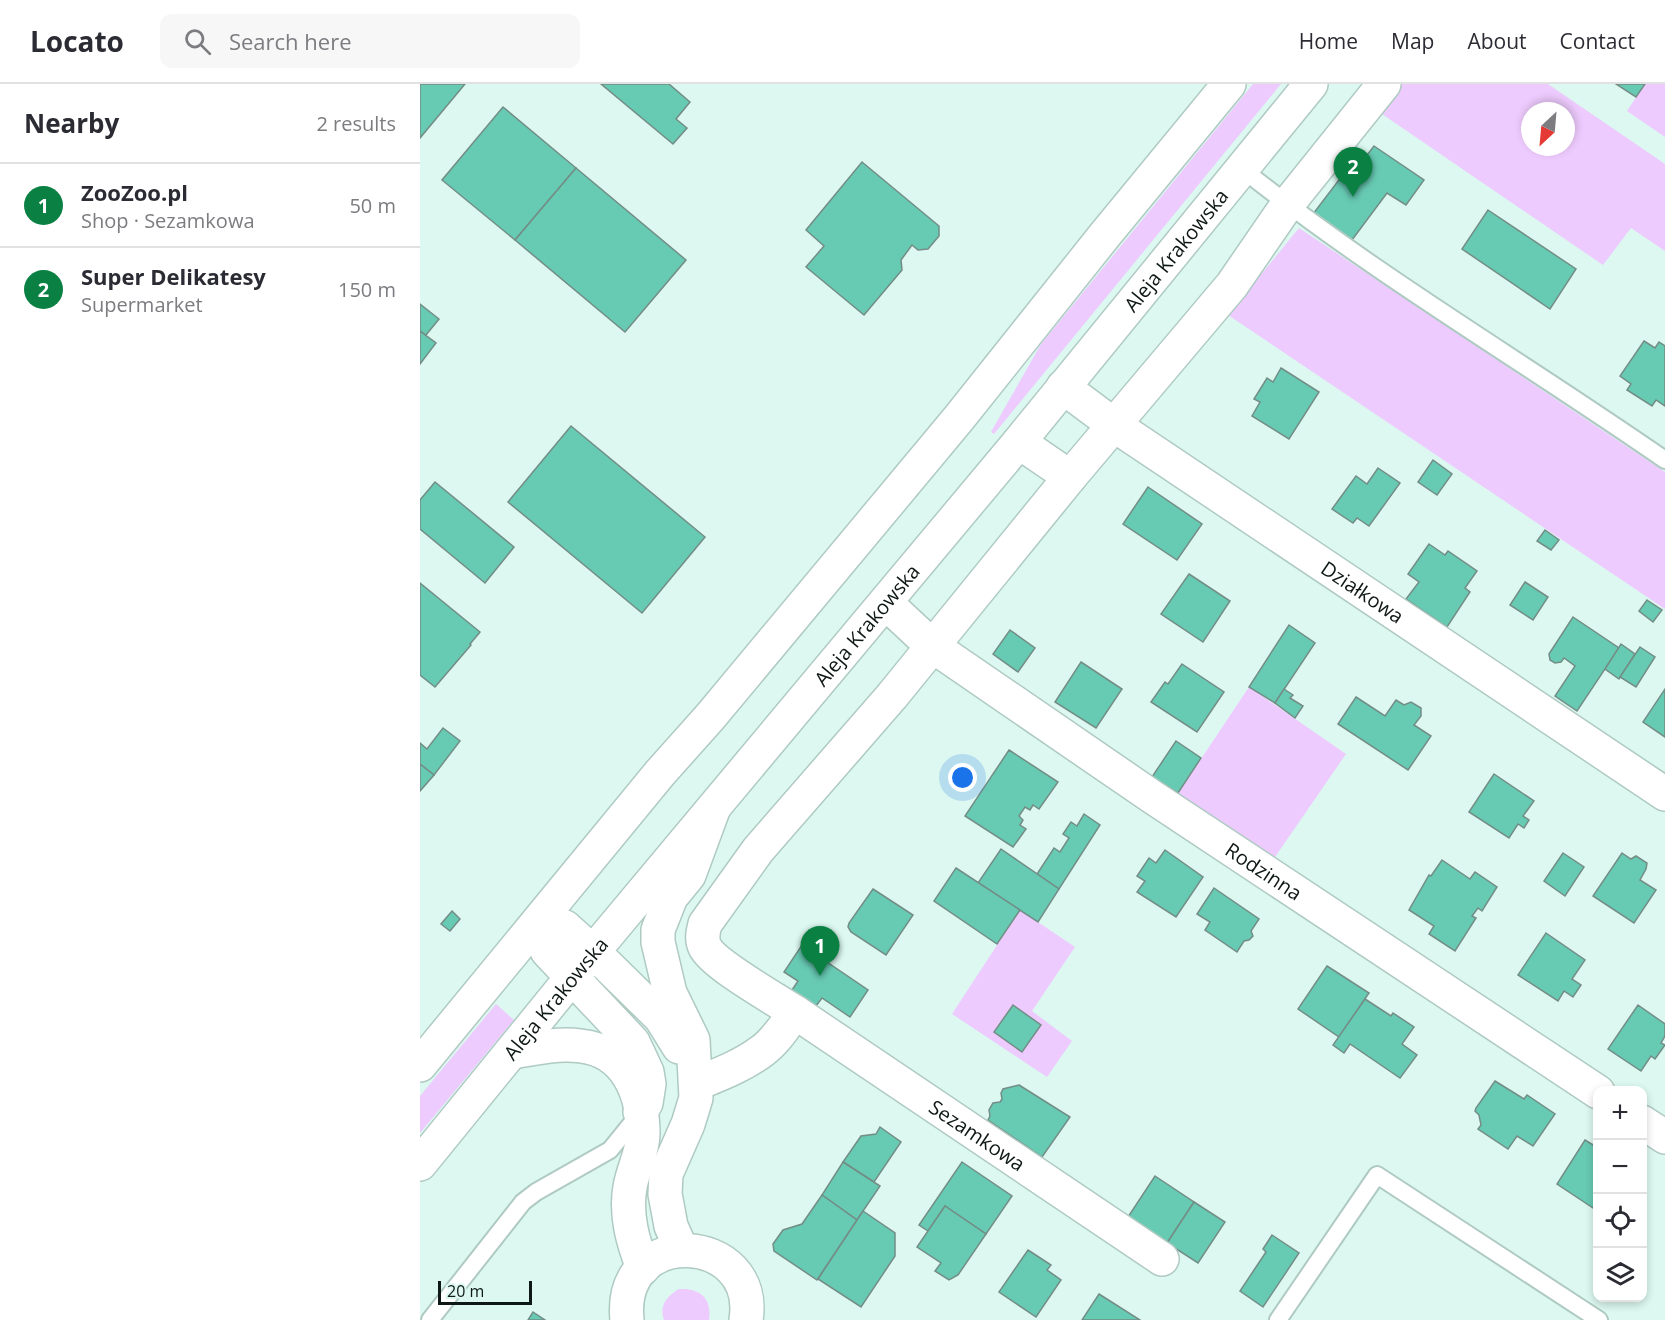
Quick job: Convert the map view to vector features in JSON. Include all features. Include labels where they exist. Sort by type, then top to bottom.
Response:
[{"type":"street","points":[[420,1065],[660,773],[710,717],[959,418],[1229,84]]},
{"type":"street","name":"Aleja Krakowska","points":[[420,1164],[572,977],[594,954],[1019,442],[1311,84]]},
{"type":"street","points":[[696,1084],[734,1068],[764,1051],[780,1034],[795,1012],[714,959],[704,945],[702,933],[705,924],[758,850],[884,705],[1070,477],[1232,285],[1287,205],[1384,84]]},
{"type":"street","name":"Działkowa","points":[[1063,387],[1114,425],[1665,794]]},
{"type":"street","points":[[1019,442],[1070,477]]},
{"type":"street","name":"Rodzinna","points":[[886,603],[931,645],[1151,796],[1593,1089]]},
{"type":"street","points":[[681,1249],[666,1209],[666,1174],[693,1111],[696,1098],[693,1040],[670,993],[658,942],[658,930],[671,897],[689,875],[714,808]]},
{"type":"street","points":[[541,919],[565,927],[662,1018],[679,1046],[696,1084]]},
{"type":"street","points":[[541,919],[547,951],[633,1042],[647,1072],[649,1084],[646,1103],[640,1112]]},
{"type":"street","name":"Sezamkowa","points":[[795,1012],[1162,1259]]},
{"type":"street","points":[[513,1052],[562,1045],[583,1046],[618,1062],[632,1078],[638,1096],[643,1133],[630,1188],[629,1208],[635,1248],[643,1268]]},
{"type":"street","points":[[1647,1125],[1665,1137]]},
{"type":"street","points":[[627,1320],[626,1305],[629,1290],[643,1268],[654,1258],[681,1249],[702,1251],[721,1260],[735,1274],[745,1292],[751,1318]]},
{"type":"lane","points":[[1241,168],[1287,205],[1359,256],[1665,460]]},
{"type":"lane","points":[[430,1320],[524,1202],[536,1192],[610,1150],[640,1112]]},
{"type":"lane","points":[[1278,1320],[1377,1175],[1599,1320]]},
{"type":"shaded area","points":[[1253,84],[1281,84],[994,434],[991,432],[1041,344]]},
{"type":"shaded area","points":[[1402,84],[1548,84],[1574,102],[1521,102],[1521,156],[1575,156],[1575,102],[1665,164],[1665,251],[1631,228],[1603,265],[1379,112]]},
{"type":"shaded area","points":[[1645,84],[1665,84],[1665,137],[1627,111]]},
{"type":"shaded area","points":[[1299,228],[1665,472],[1665,609],[1228,315]]},
{"type":"shaded area","points":[[1249,687],[1346,754],[1275,857],[1268,859],[1175,798]]},
{"type":"shaded area","points":[[1020,910],[1075,947],[1032,1011],[1072,1041],[1047,1077],[952,1014]]},
{"type":"shaded area","points":[[496,1004],[514,1020],[420,1133],[420,1096]]},
{"type":"shaded area","points":[[679,1289],[693,1290],[703,1296],[709,1306],[709,1320],[664,1320],[663,1305]]},
{"type":"building","points":[[420,84],[465,84],[420,138]]},
{"type":"building","points":[[601,84],[669,84],[690,102],[676,119],[687,128],[673,144]]},
{"type":"building","points":[[1616,84],[1645,84],[1636,97]]},
{"type":"building","points":[[503,107],[576,168],[515,240],[442,180]]},
{"type":"building","points":[[1374,146],[1424,180],[1406,205],[1387,193],[1352,240],[1313,214],[1351,164],[1357,168]]},
{"type":"building","points":[[862,162],[939,226],[939,236],[928,249],[918,250],[912,245],[901,260],[902,270],[864,315],[806,267],[824,246],[806,230]]},
{"type":"building","points":[[576,168],[686,260],[625,332],[515,240]]},
{"type":"building","points":[[1488,210],[1576,269],[1550,309],[1462,249]]},
{"type":"building","points":[[420,304],[439,319],[426,335],[420,331]]},
{"type":"building","points":[[420,331],[436,343],[420,364]]},
{"type":"building","points":[[1644,341],[1655,348],[1659,342],[1665,346],[1665,406],[1656,400],[1652,406],[1627,390],[1631,384],[1620,376]]},
{"type":"building","points":[[1281,368],[1319,392],[1289,439],[1252,416],[1260,402],[1254,399],[1267,378],[1273,382]]},
{"type":"building","points":[[571,426],[705,537],[642,613],[508,502]]},
{"type":"building","points":[[1433,460],[1452,474],[1437,495],[1418,482]]},
{"type":"building","points":[[1378,468],[1400,483],[1369,526],[1357,518],[1353,523],[1332,509],[1356,476],[1367,484]]},
{"type":"building","points":[[435,482],[514,547],[485,583],[420,529],[420,500]]},
{"type":"building","points":[[1148,487],[1202,524],[1177,560],[1123,524]]},
{"type":"building","points":[[1545,530],[1559,540],[1551,550],[1537,541]]},
{"type":"building","points":[[1429,544],[1445,555],[1448,551],[1477,571],[1465,588],[1470,592],[1447,627],[1406,599],[1419,582],[1408,574]]},
{"type":"building","points":[[1189,574],[1230,601],[1203,642],[1161,614]]},
{"type":"building","points":[[1525,582],[1548,597],[1533,620],[1510,605]]},
{"type":"building","points":[[420,583],[480,632],[435,687],[420,675]]},
{"type":"building","points":[[1647,600],[1662,610],[1653,622],[1639,611]]},
{"type":"building","points":[[1573,617],[1619,648],[1577,711],[1555,696],[1575,666],[1564,658],[1561,662],[1555,663],[1550,660],[1549,654]]},
{"type":"building","points":[[1289,625],[1315,643],[1275,703],[1249,687]]},
{"type":"building","points":[[1010,630],[1035,648],[1018,672],[993,654]]},
{"type":"building","points":[[1621,644],[1635,654],[1619,679],[1605,669]]},
{"type":"building","points":[[1640,647],[1655,657],[1636,687],[1620,677]]},
{"type":"building","points":[[1081,662],[1122,689],[1096,728],[1055,702]]},
{"type":"building","points":[[1182,664],[1224,692],[1197,732],[1151,702]]},
{"type":"building","points":[[1284,689],[1293,695],[1290,698],[1303,706],[1295,718],[1275,703]]},
{"type":"building","points":[[1665,689],[1665,737],[1643,722]]},
{"type":"building","points":[[1356,697],[1385,716],[1396,700],[1404,705],[1411,702],[1421,708],[1421,716],[1414,725],[1431,736],[1408,770],[1338,724]]},
{"type":"building","points":[[443,728],[460,741],[434,775],[420,764],[420,743],[427,749]]},
{"type":"building","points":[[1176,741],[1201,758],[1178,793],[1152,777]]},
{"type":"building","points":[[1009,750],[1058,782],[1039,809],[1033,805],[1030,810],[1025,807],[1019,816],[1023,820],[1020,825],[1026,829],[1013,847],[965,816]]},
{"type":"building","points":[[420,764],[434,775],[420,791]]},
{"type":"building","points":[[1494,774],[1534,801],[1523,816],[1529,820],[1524,828],[1518,824],[1509,838],[1469,812]]},
{"type":"building","points":[[1084,814],[1100,825],[1059,889],[1037,874],[1054,848],[1060,852],[1069,838],[1063,834],[1071,822],[1077,826]]},
{"type":"building","points":[[1001,849],[1059,889],[1038,922],[978,883]]},
{"type":"building","points":[[1165,850],[1203,877],[1176,917],[1137,892],[1145,881],[1137,876],[1149,858],[1156,863]]},
{"type":"building","points":[[1563,853],[1584,867],[1565,896],[1544,881]]},
{"type":"building","points":[[1622,853],[1631,859],[1636,856],[1647,863],[1640,880],[1656,890],[1634,923],[1593,896]]},
{"type":"building","points":[[1442,860],[1470,879],[1475,872],[1497,887],[1482,911],[1478,908],[1472,916],[1476,918],[1455,951],[1429,934],[1434,926],[1409,910],[1429,875],[1431,876]]},
{"type":"building","points":[[956,868],[1020,910],[997,944],[934,901]]},
{"type":"building","points":[[1214,888],[1259,919],[1251,931],[1253,936],[1244,941],[1237,952],[1205,930],[1210,922],[1197,914]]},
{"type":"building","points":[[873,889],[913,915],[886,955],[851,932],[848,927]]},
{"type":"building","points":[[452,911],[460,919],[450,931],[441,924]]},
{"type":"building","points":[[1546,933],[1585,960],[1572,979],[1581,985],[1573,997],[1564,991],[1558,1001],[1518,975]]},
{"type":"building","points":[[802,945],[868,990],[850,1017],[822,998],[816,1006],[792,990],[798,981],[784,972]]},
{"type":"building","points":[[1327,966],[1369,993],[1339,1037],[1298,1009]]},
{"type":"building","points":[[1365,999],[1391,1016],[1393,1013],[1414,1027],[1402,1044],[1417,1055],[1400,1078],[1350,1044],[1344,1053],[1333,1045]]},
{"type":"building","points":[[1013,1005],[1041,1025],[1022,1052],[994,1032]]},
{"type":"building","points":[[1638,1005],[1665,1024],[1665,1036],[1661,1043],[1665,1045],[1655,1059],[1651,1056],[1641,1071],[1608,1049]]},
{"type":"building","points":[[1495,1081],[1524,1099],[1527,1095],[1555,1114],[1533,1146],[1517,1136],[1508,1149],[1478,1129],[1481,1125],[1479,1115],[1475,1111],[1476,1108]]},
{"type":"building","points":[[1019,1085],[1070,1117],[1042,1157],[988,1120],[989,1110],[993,1103],[1000,1102],[1002,1099],[1003,1089]]},
{"type":"building","points":[[880,1127],[901,1142],[874,1182],[843,1162],[861,1136],[876,1134]]},
{"type":"building","points":[[1585,1140],[1593,1145],[1593,1208],[1557,1184]]},
{"type":"building","points":[[843,1162],[880,1186],[857,1220],[822,1195]]},
{"type":"building","points":[[962,1162],[1012,1196],[986,1234],[945,1206],[928,1231],[919,1225]]},
{"type":"building","points":[[1155,1176],[1194,1202],[1167,1243],[1128,1217]]},
{"type":"building","points":[[822,1195],[857,1220],[817,1280],[774,1251],[773,1244],[783,1230],[802,1224]]},
{"type":"building","points":[[1194,1202],[1225,1222],[1198,1263],[1167,1243]]},
{"type":"building","points":[[945,1206],[986,1234],[958,1275],[949,1280],[935,1271],[941,1263],[917,1247]]},
{"type":"building","points":[[863,1211],[895,1233],[895,1256],[861,1307],[818,1279]]},
{"type":"building","points":[[1272,1235],[1299,1253],[1263,1307],[1240,1291],[1266,1252],[1263,1249]]},
{"type":"building","points":[[1028,1250],[1051,1265],[1047,1270],[1061,1280],[1036,1317],[999,1292]]},
{"type":"building","points":[[1099,1294],[1140,1320],[1082,1320]]},
{"type":"building","points":[[533,1312],[545,1320],[528,1320]]},
{"type":"place","name":"Super Delikatesy","points":[[1353,197]]},
{"type":"place","name":"ZooZoo.pl","points":[[820,976]]}]
